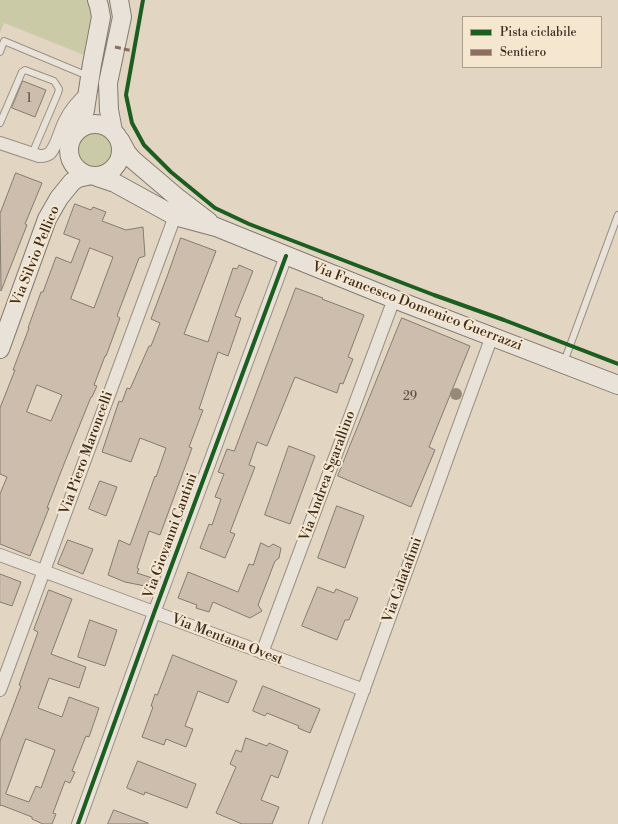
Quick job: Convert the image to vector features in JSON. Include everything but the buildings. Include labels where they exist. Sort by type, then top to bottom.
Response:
[{"type":"street","points":[[75,133],[82,127],[90,124],[98,124],[106,126],[116,136],[122,149],[121,157],[112,171],[105,175],[92,176],[79,172],[69,157],[68,149],[70,140],[83,118],[85,110],[95,46],[102,17],[97,0]]},
{"type":"street","name":"Via Francesco Domenico Guerrazzi","points":[[121,6],[108,83],[109,110],[116,136],[132,159],[216,227]]},
{"type":"street","points":[[0,143],[39,156],[45,156],[50,153],[54,148],[70,111],[89,84]]},
{"type":"street","name":"Via Francesco Domenico Guerrazzi","points":[[92,176],[115,183],[175,216],[216,227],[394,299],[618,385]]},
{"type":"street","name":"Via Silvio Pellico","points":[[0,350],[47,219],[59,198],[72,182],[78,178],[92,176]]},
{"type":"street","name":"Via Piero Maroncelli","points":[[0,690],[175,216]]},
{"type":"street","name":"Via Giovanni Cantini","points":[[78,824],[286,256]]},
{"type":"street","name":"Via Andrea Sgarallino","points":[[262,653],[394,299]]},
{"type":"street","name":"Via Calatafimi","points":[[315,824],[492,336]]},
{"type":"street","name":"Via Mentana Ovest","points":[[0,555],[364,690]]},
{"type":"lane","points":[[0,52],[4,41],[89,84]]},
{"type":"lane","points":[[0,123],[22,72],[25,70],[54,81],[59,89],[32,154]]},
{"type":"lane","points":[[563,364],[618,215]]},
{"type":"green space","points":[[0,0],[88,0],[94,9],[85,68],[81,66],[84,55],[4,23],[0,33]]},
{"type":"green space","points":[[95,131],[105,134],[110,139],[113,149],[110,159],[105,164],[95,167],[85,164],[80,159],[77,149],[80,139],[85,134]]},
{"type":"marked path","points":[[115,47],[133,51]]},
{"type":"cycle path","points":[[143,0],[126,95],[132,123],[144,145],[171,172],[215,208],[249,224],[618,364]]},
{"type":"cycle path","points":[[78,824],[286,256]]}]
